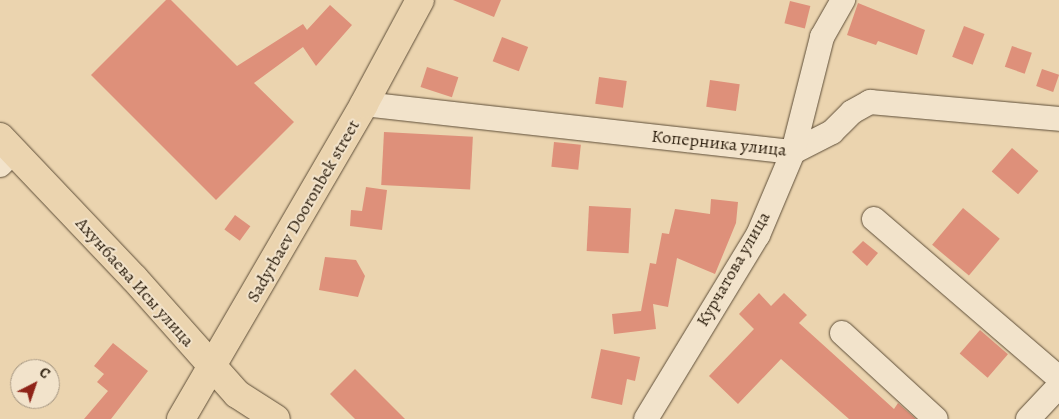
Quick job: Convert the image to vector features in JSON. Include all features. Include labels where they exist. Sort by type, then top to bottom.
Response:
[{"type":"main road","name":"Sadyrbaev Dooronbek street","points":[[181,419],[364,104],[420,0]]},
{"type":"main road","name":"Ахунбаева Исы улица","points":[[5,151],[237,394],[276,419]]},
{"type":"street","name":"Курчатова улица","points":[[646,419],[758,235],[793,152],[822,37],[843,0]]},
{"type":"street","name":"Коперника улица","points":[[364,104],[793,152],[832,132],[852,112],[870,102],[1059,119]]},
{"type":"street","points":[[874,219],[1059,378]]},
{"type":"street","points":[[842,334],[936,419]]},
{"type":"street","points":[[1028,419],[1059,386]]},
{"type":"building","points":[[166,0],[171,0],[237,66],[303,24],[307,30],[330,5],[352,25],[316,66],[303,47],[254,83],[294,122],[216,200],[91,75]]},
{"type":"building","points":[[453,0],[501,0],[494,17]]},
{"type":"building","points":[[790,1],[810,6],[805,28],[784,23]]},
{"type":"building","points":[[858,3],[925,30],[917,55],[878,41],[876,45],[847,35]]},
{"type":"building","points":[[964,26],[985,34],[973,65],[952,57]]},
{"type":"building","points":[[502,37],[528,47],[519,71],[493,61]]},
{"type":"building","points":[[1012,46],[1032,53],[1025,74],[1005,67]]},
{"type":"building","points":[[427,67],[458,77],[452,97],[421,87]]},
{"type":"building","points":[[1042,69],[1059,75],[1053,92],[1036,86]]},
{"type":"building","points":[[599,77],[627,81],[623,108],[595,104]]},
{"type":"building","points":[[710,80],[740,84],[736,111],[706,107]]},
{"type":"building","points":[[384,132],[473,137],[470,190],[381,185]]},
{"type":"building","points":[[554,142],[581,145],[578,170],[551,167]]},
{"type":"building","points":[[1012,148],[1038,171],[1018,194],[992,171]]},
{"type":"building","points":[[366,187],[387,190],[382,230],[350,226],[351,210],[362,211]]},
{"type":"building","points":[[711,199],[738,202],[736,223],[715,274],[677,258],[668,307],[653,304],[656,329],[614,334],[612,314],[641,311],[650,263],[656,264],[662,233],[669,234],[675,209],[710,214]]},
{"type":"building","points":[[589,206],[631,208],[629,253],[587,251]]},
{"type":"building","points":[[963,208],[1000,239],[969,276],[932,245]]},
{"type":"building","points":[[235,215],[250,226],[240,241],[224,230]]},
{"type":"building","points":[[863,241],[878,253],[867,266],[852,252]]},
{"type":"building","points":[[325,257],[356,260],[365,276],[358,297],[319,290]]},
{"type":"building","points":[[759,293],[771,306],[784,293],[807,315],[799,323],[894,409],[898,403],[916,419],[849,419],[781,359],[738,404],[709,376],[754,329],[739,314]]},
{"type":"building","points":[[980,330],[1008,354],[988,378],[960,353]]},
{"type":"building","points":[[113,343],[148,371],[111,419],[84,419],[108,391],[97,382],[104,374],[94,366]]},
{"type":"building","points":[[601,349],[640,357],[635,381],[627,379],[622,405],[591,398]]},
{"type":"building","points":[[355,369],[405,419],[355,419],[330,394]]}]
